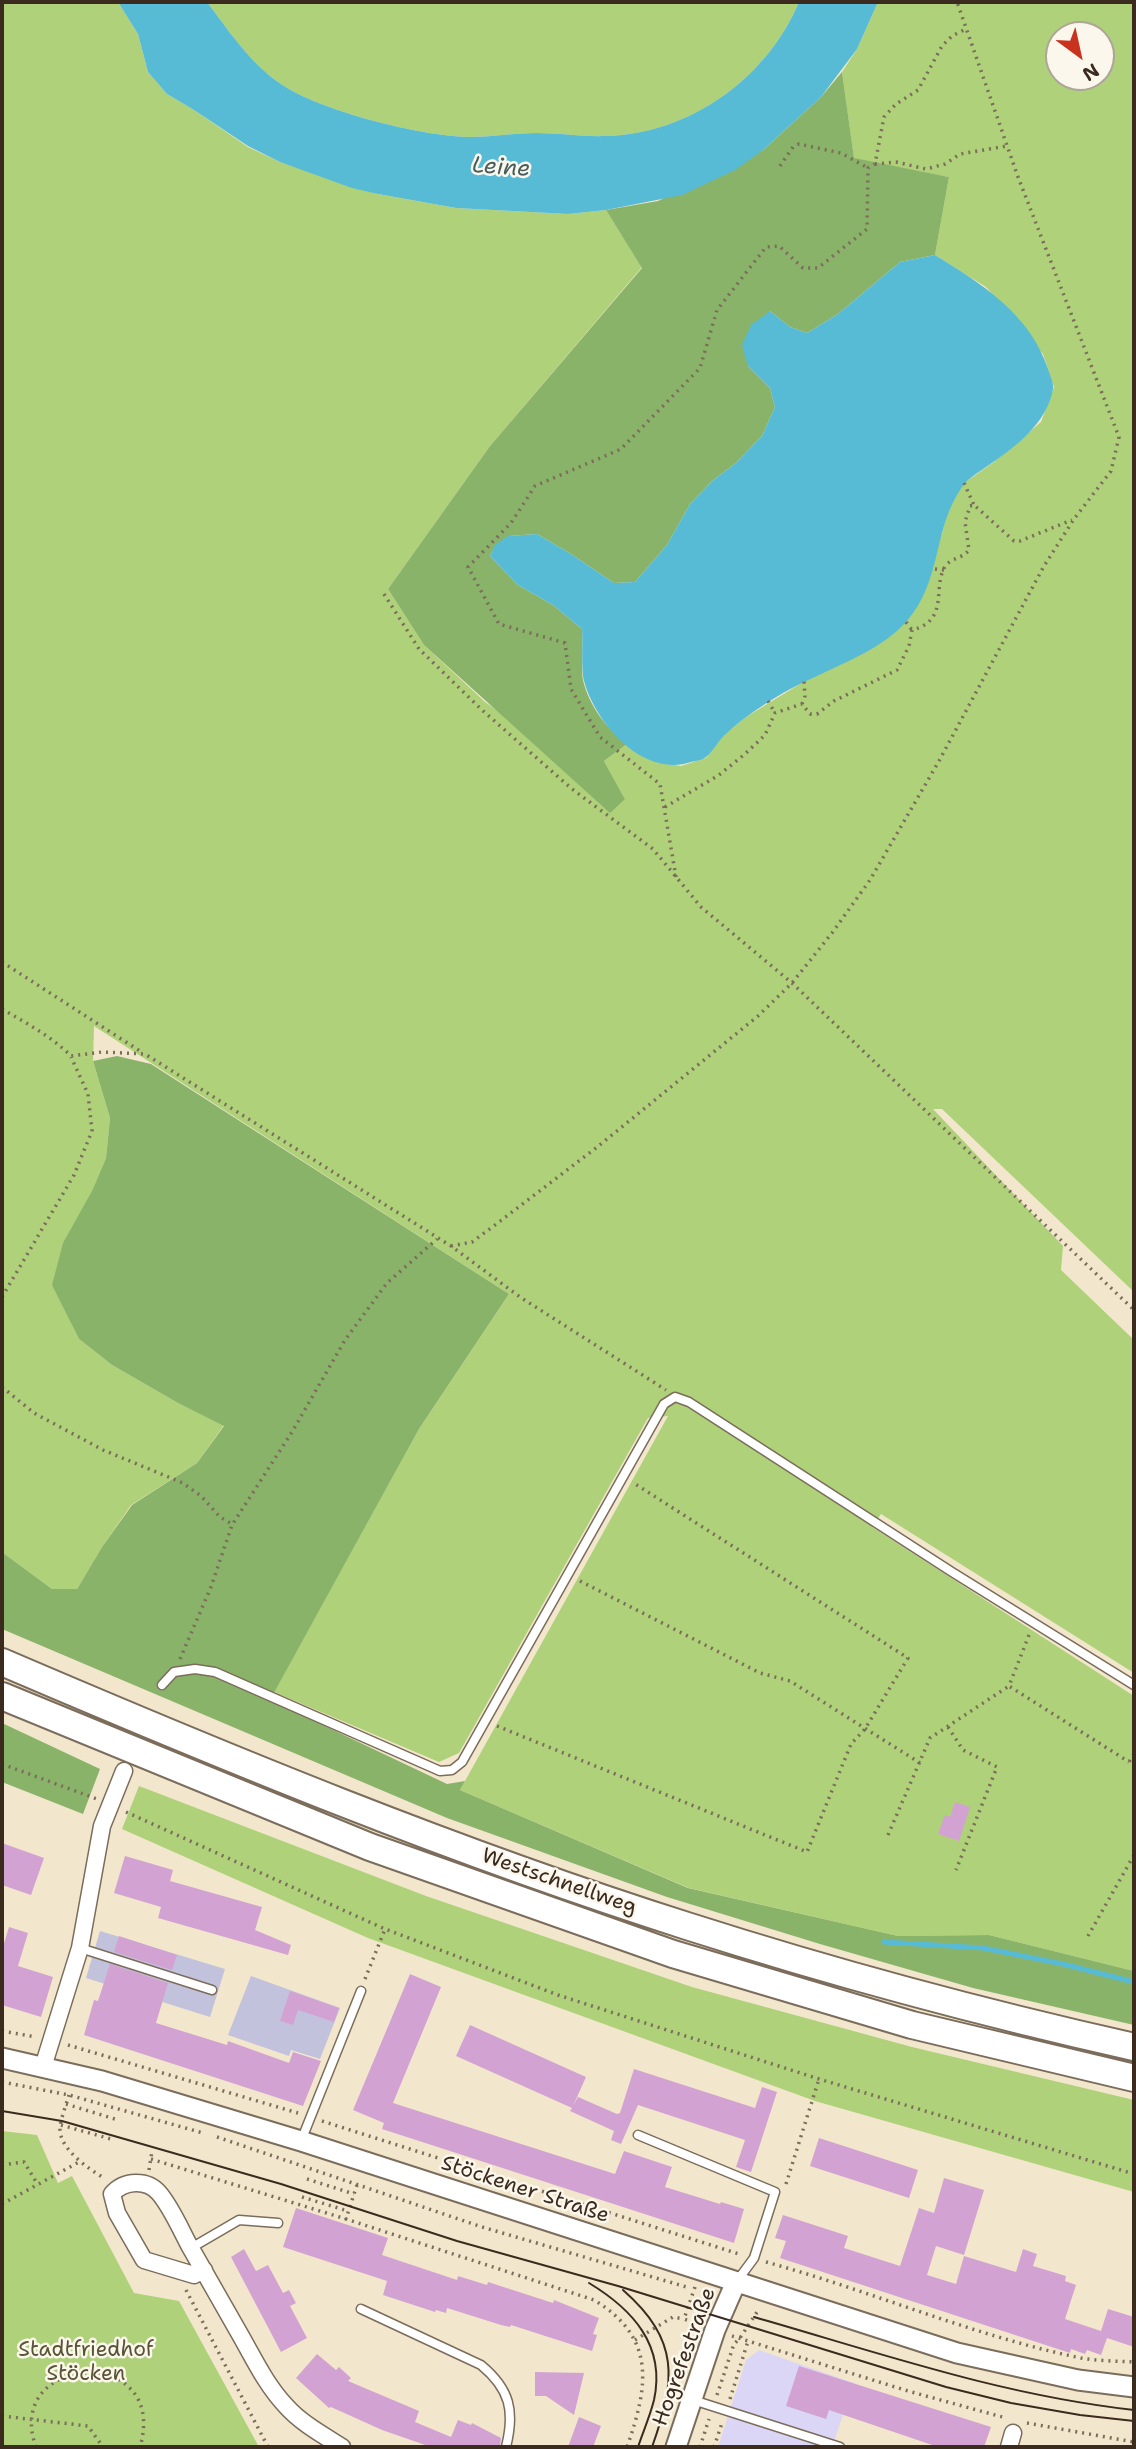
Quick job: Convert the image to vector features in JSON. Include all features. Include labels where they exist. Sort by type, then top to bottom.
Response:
[{"type":"highway","name":"Westschnellweg","points":[[2,1662],[241,1762],[455,1846],[684,1925],[918,1995],[1134,2047]]},
{"type":"highway","name":"Westschnellweg","points":[[2,1696],[370,1847],[673,1954],[912,2025],[1134,2078]]},
{"type":"street","points":[[43,2067],[80,1948],[102,1826],[124,1771]]},
{"type":"street","name":"Stöckener Straße","points":[[2,2059],[102,2081],[301,2141],[957,2353],[1078,2380],[1134,2387]]},
{"type":"street","points":[[204,2270],[194,2275],[144,2260],[117,2213],[112,2194],[118,2187],[136,2183],[147,2184],[159,2193],[204,2270],[263,2376],[286,2407],[342,2447]]},
{"type":"street","name":"Hogrefestraße","points":[[676,2447],[715,2330],[736,2282]]},
{"type":"lane","points":[[162,1685],[174,1672],[195,1669],[215,1672],[440,1771],[452,1770],[462,1762],[664,1404],[675,1397],[689,1402],[1134,1685]]},
{"type":"lane","points":[[80,1948],[212,1990]]},
{"type":"lane","points":[[301,2141],[361,1991]]},
{"type":"lane","points":[[638,2135],[775,2192],[754,2259],[736,2282]]},
{"type":"lane","points":[[191,2248],[239,2220],[278,2223]]},
{"type":"lane","points":[[361,2309],[481,2365],[496,2378],[506,2392],[510,2410],[506,2447]]},
{"type":"lane","points":[[693,2400],[840,2447]]},
{"type":"path","points":[[451,1246],[472,1242],[499,1222],[758,1016],[792,983],[870,880],[939,761],[1044,566],[1074,519],[1111,471],[1119,437],[1018,177],[957,2]]},
{"type":"path","points":[[875,164],[884,117],[896,104],[918,90],[942,46],[951,36],[967,29]]},
{"type":"path","points":[[780,166],[793,147],[799,144],[841,153],[868,168]]},
{"type":"path","points":[[868,168],[875,164],[896,162],[926,169],[945,164],[960,155],[1007,146]]},
{"type":"path","points":[[676,877],[660,784],[600,737],[571,689],[565,643],[499,624],[468,567],[511,523],[535,486],[621,449],[700,368],[717,310],[766,247],[779,246],[803,268],[818,268],[867,229],[868,168]]},
{"type":"path","points":[[964,483],[974,505],[1014,541],[1074,519]]},
{"type":"path","points":[[912,629],[923,627],[937,609],[948,562],[965,555],[969,550],[966,513],[970,506],[974,505]]},
{"type":"path","points":[[935,569],[944,570]]},
{"type":"path","points":[[384,594],[419,649],[572,789],[653,849],[701,907],[792,983],[1134,1310]]},
{"type":"path","points":[[906,622],[912,629]]},
{"type":"path","points":[[802,704],[810,714],[817,714],[834,701],[897,670],[909,646],[912,629]]},
{"type":"path","points":[[802,704],[805,696],[804,681]]},
{"type":"path","points":[[768,701],[775,713]]},
{"type":"path","points":[[664,808],[719,775],[745,754],[765,735],[775,713],[802,704]]},
{"type":"path","points":[[2,962],[451,1246],[520,1297],[675,1397]]},
{"type":"path","points":[[2,1009],[38,1029],[71,1056],[88,1094],[92,1131],[74,1174],[2,1297]]},
{"type":"path","points":[[71,1056],[102,1052],[145,1054]]},
{"type":"path","points":[[174,1672],[211,1587],[232,1525],[292,1432],[345,1340],[387,1283],[437,1239]]},
{"type":"path","points":[[2,1387],[34,1413],[103,1450],[183,1483],[232,1525]]},
{"type":"path","points":[[486,1720],[807,1852],[851,1744],[865,1729],[908,1658],[622,1476]]},
{"type":"path","points":[[568,1574],[760,1673],[790,1681],[920,1763]]},
{"type":"path","points":[[888,1835],[930,1738],[1009,1686],[1034,1623]]},
{"type":"path","points":[[1009,1686],[1134,1765]]},
{"type":"path","points":[[948,1727],[963,1750],[997,1767],[956,1870]]},
{"type":"path","points":[[1129,1762],[1134,1754]]},
{"type":"path","points":[[2,1764],[109,1803],[385,1929],[558,1995],[819,2079],[1134,2174]]},
{"type":"path","points":[[1088,1936],[1134,1855]]},
{"type":"path","points":[[361,1991],[385,1929]]},
{"type":"path","points":[[2,2031],[51,2040],[310,2117],[972,2328],[1083,2359],[1134,2362]]},
{"type":"path","points":[[775,2192],[784,2190],[819,2079]]},
{"type":"path","points":[[2,2082],[69,2095],[214,2136],[482,2227],[694,2290]]},
{"type":"path","points":[[69,2095],[60,2130],[62,2139],[79,2162],[118,2187]]},
{"type":"path","points":[[66,2104],[118,2120]]},
{"type":"path","points":[[61,2125],[111,2139]]},
{"type":"path","points":[[151,2155],[594,2300],[618,2317],[635,2340],[641,2356],[643,2392],[627,2447]]},
{"type":"path","points":[[2,2165],[24,2162],[38,2185]]},
{"type":"path","points":[[2,2204],[79,2162]]},
{"type":"path","points":[[307,2179],[354,2194]]},
{"type":"path","points":[[346,2219],[357,2185]]},
{"type":"path","points":[[302,2197],[348,2211]]},
{"type":"path","points":[[178,2272],[191,2303],[268,2447]]},
{"type":"path","points":[[635,2340],[673,2317],[684,2319]]},
{"type":"path","points":[[700,2447],[734,2344],[740,2338],[1017,2421],[1134,2444]]},
{"type":"path","points":[[714,2447],[748,2342]]},
{"type":"path","points":[[36,2447],[32,2420],[41,2396],[59,2379],[83,2371],[108,2375],[128,2388],[141,2410],[144,2422],[140,2447]]},
{"type":"path","points":[[2,2416],[88,2426],[103,2447]]},
{"type":"shaded area","points":[[100,1931],[225,1969],[210,2017],[86,1978]]},
{"type":"shaded area","points":[[251,1976],[340,2008],[320,2059],[291,2050],[289,2056],[228,2035]]},
{"type":"shaded area","points":[[759,2350],[854,2383],[832,2447],[718,2447],[746,2360]]},
{"type":"green space","points":[[2,2],[118,2],[138,34],[148,72],[167,94],[248,147],[280,162],[378,194],[456,208],[568,214],[606,210],[642,267],[490,446],[388,589],[424,645],[485,702],[625,799],[604,761],[627,744],[642,756],[656,762],[681,766],[706,758],[724,735],[746,717],[813,676],[942,534],[948,509],[964,483],[994,462],[1041,422],[1054,387],[1043,354],[986,287],[935,255],[949,177],[854,159],[842,72],[857,49],[878,2],[1134,2],[1134,1292],[942,1109],[933,1109],[1063,1246],[1061,1270],[1134,1340],[1134,1673],[881,1514],[872,1527],[1134,1696],[1134,1971],[989,1935],[898,1936],[689,1888],[460,1790],[668,1416],[648,1418],[459,1753],[439,1762],[274,1692],[419,1429],[509,1294],[94,1026],[93,1061],[110,1118],[106,1158],[53,1285],[79,1339],[112,1365],[178,1403],[224,1425],[197,1463],[131,1505],[77,1589],[52,1589],[2,1552]]},
{"type":"green space","points":[[207,2],[799,2],[767,55],[746,77],[722,97],[696,113],[667,125],[637,133],[606,136],[537,133],[468,137],[398,127],[320,104],[298,94],[259,66]]},
{"type":"green space","points":[[842,72],[854,158],[949,177],[935,255],[900,262],[838,314],[807,333],[790,327],[770,311],[748,366],[770,388],[775,407],[762,436],[690,504],[667,545],[635,582],[614,583],[537,534],[509,536],[495,546],[490,556],[518,585],[553,605],[582,629],[582,675],[586,690],[600,716],[627,744],[604,761],[625,799],[610,813],[424,645],[388,589],[490,446],[642,268],[606,210],[658,201],[763,150],[821,97]]},
{"type":"green space","points":[[117,1056],[151,1064],[509,1294],[419,1429],[270,1700],[447,1784],[465,1781],[460,1790],[688,1888],[898,1936],[989,1935],[1134,1971],[1134,2025],[973,1988],[667,1897],[447,1818],[2,1629],[2,1552],[52,1589],[77,1589],[132,1505],[197,1463],[224,1426],[112,1365],[79,1339],[52,1285],[63,1243],[92,1191],[106,1158],[110,1118],[93,1061]]},
{"type":"green space","points":[[2,1723],[100,1769],[83,1814],[2,1782]]},
{"type":"green space","points":[[139,1786],[426,1896],[692,1987],[912,2047],[1134,2100],[1134,2192],[815,2101],[368,1938],[122,1829]]},
{"type":"green space","name":"Stadtfriedhof Stöcken","points":[[2,2131],[37,2135],[58,2183],[72,2176],[134,2293],[179,2301],[259,2447],[2,2447]]},
{"type":"water","name":"Leine","points":[[118,2],[207,2],[259,66],[298,94],[320,104],[398,127],[468,137],[537,133],[606,136],[637,133],[667,125],[696,113],[722,97],[746,77],[767,55],[799,2],[878,2],[857,49],[821,97],[763,150],[735,170],[682,195],[606,210],[568,214],[456,208],[378,194],[352,188],[280,162],[248,146],[167,94],[148,72],[138,34]]},
{"type":"water","points":[[935,255],[987,289],[1017,316],[1029,332],[1040,350],[1053,384],[1050,402],[1044,413],[1028,434],[962,487],[946,520],[926,589],[918,606],[894,633],[865,653],[798,685],[761,707],[724,736],[703,759],[673,765],[639,755],[610,730],[590,697],[583,676],[582,629],[553,605],[518,585],[490,556],[495,545],[508,536],[537,534],[614,583],[635,582],[667,545],[690,504],[762,436],[775,407],[770,388],[748,366],[742,345],[751,325],[770,311],[790,327],[807,333],[838,314],[900,262]]},
{"type":"building","points":[[955,1802],[970,1807],[959,1841],[938,1834],[945,1815],[950,1817]]},
{"type":"building","points":[[2,1843],[44,1858],[31,1895],[2,1885]]},
{"type":"building","points":[[125,1856],[173,1870],[170,1881],[262,1907],[255,1930],[291,1945],[288,1955],[158,1918],[161,1907],[114,1893]]},
{"type":"building","points":[[9,1927],[28,1933],[18,1966],[53,1977],[41,2017],[2,2005],[2,1950]]},
{"type":"building","points":[[119,1936],[177,1955],[172,1970],[114,1952]]},
{"type":"building","points":[[110,1964],[168,1983],[156,2023],[227,2045],[228,2041],[289,2063],[293,2052],[321,2061],[303,2106],[84,2035],[94,2000],[98,2001]]},
{"type":"building","points":[[410,1974],[441,1987],[393,2103],[615,2174],[624,2151],[672,2167],[665,2187],[744,2209],[734,2243],[382,2129],[384,2123],[353,2110]]},
{"type":"building","points":[[290,1991],[339,2008],[334,2022],[298,2010],[293,2025],[280,2021]]},
{"type":"building","points":[[470,2025],[586,2077],[573,2106],[578,2097],[620,2113],[634,2069],[755,2108],[762,2087],[777,2092],[751,2172],[736,2167],[745,2140],[638,2105],[621,2144],[611,2140],[614,2131],[570,2111],[572,2108],[456,2056]]},
{"type":"building","points":[[819,2138],[918,2170],[909,2198],[810,2166]]},
{"type":"building","points":[[944,2178],[984,2190],[964,2255],[936,2246],[927,2275],[956,2284],[964,2256],[1016,2272],[1023,2249],[1037,2254],[1033,2266],[1066,2276],[1065,2281],[1076,2285],[1065,2319],[1101,2331],[1108,2309],[1134,2317],[1134,2347],[1107,2338],[1101,2355],[1087,2350],[1085,2354],[1071,2349],[1070,2353],[780,2258],[786,2241],[775,2238],[783,2215],[848,2236],[844,2248],[900,2266],[919,2208],[934,2213]]},
{"type":"building","points":[[296,2208],[388,2238],[382,2255],[457,2280],[458,2276],[487,2285],[488,2282],[553,2303],[554,2300],[599,2318],[593,2334],[597,2335],[592,2351],[511,2325],[501,2325],[447,2308],[446,2313],[435,2312],[383,2295],[387,2281],[283,2247]]},
{"type":"building","points":[[244,2249],[256,2271],[268,2265],[283,2293],[289,2290],[296,2303],[290,2306],[307,2338],[281,2352],[231,2257]]},
{"type":"building","points":[[317,2354],[336,2370],[339,2367],[351,2378],[348,2381],[419,2411],[415,2422],[451,2437],[458,2420],[471,2425],[472,2423],[501,2438],[500,2447],[431,2447],[329,2408],[296,2378]]},
{"type":"building","points":[[799,2366],[991,2427],[984,2447],[938,2447],[829,2410],[826,2419],[786,2406]]},
{"type":"building","points":[[535,2372],[584,2373],[574,2415],[546,2396],[535,2396]]},
{"type":"building","points":[[579,2417],[601,2426],[593,2447],[568,2447]]},
{"type":"waterway","points":[[884,1942],[983,1948],[1134,1982]]},
{"type":"tram line","points":[[2,2111],[62,2121],[281,2184],[457,2241],[618,2286],[946,2387],[1011,2403],[1134,2421]]},
{"type":"tram line","points":[[589,2283],[632,2317],[650,2346],[655,2362],[654,2400],[638,2447]]},
{"type":"tram line","points":[[623,2290],[642,2308],[655,2326],[664,2344],[668,2362],[666,2401],[652,2447]]},
{"type":"tram line","points":[[754,2317],[989,2384],[1134,2410]]}]
